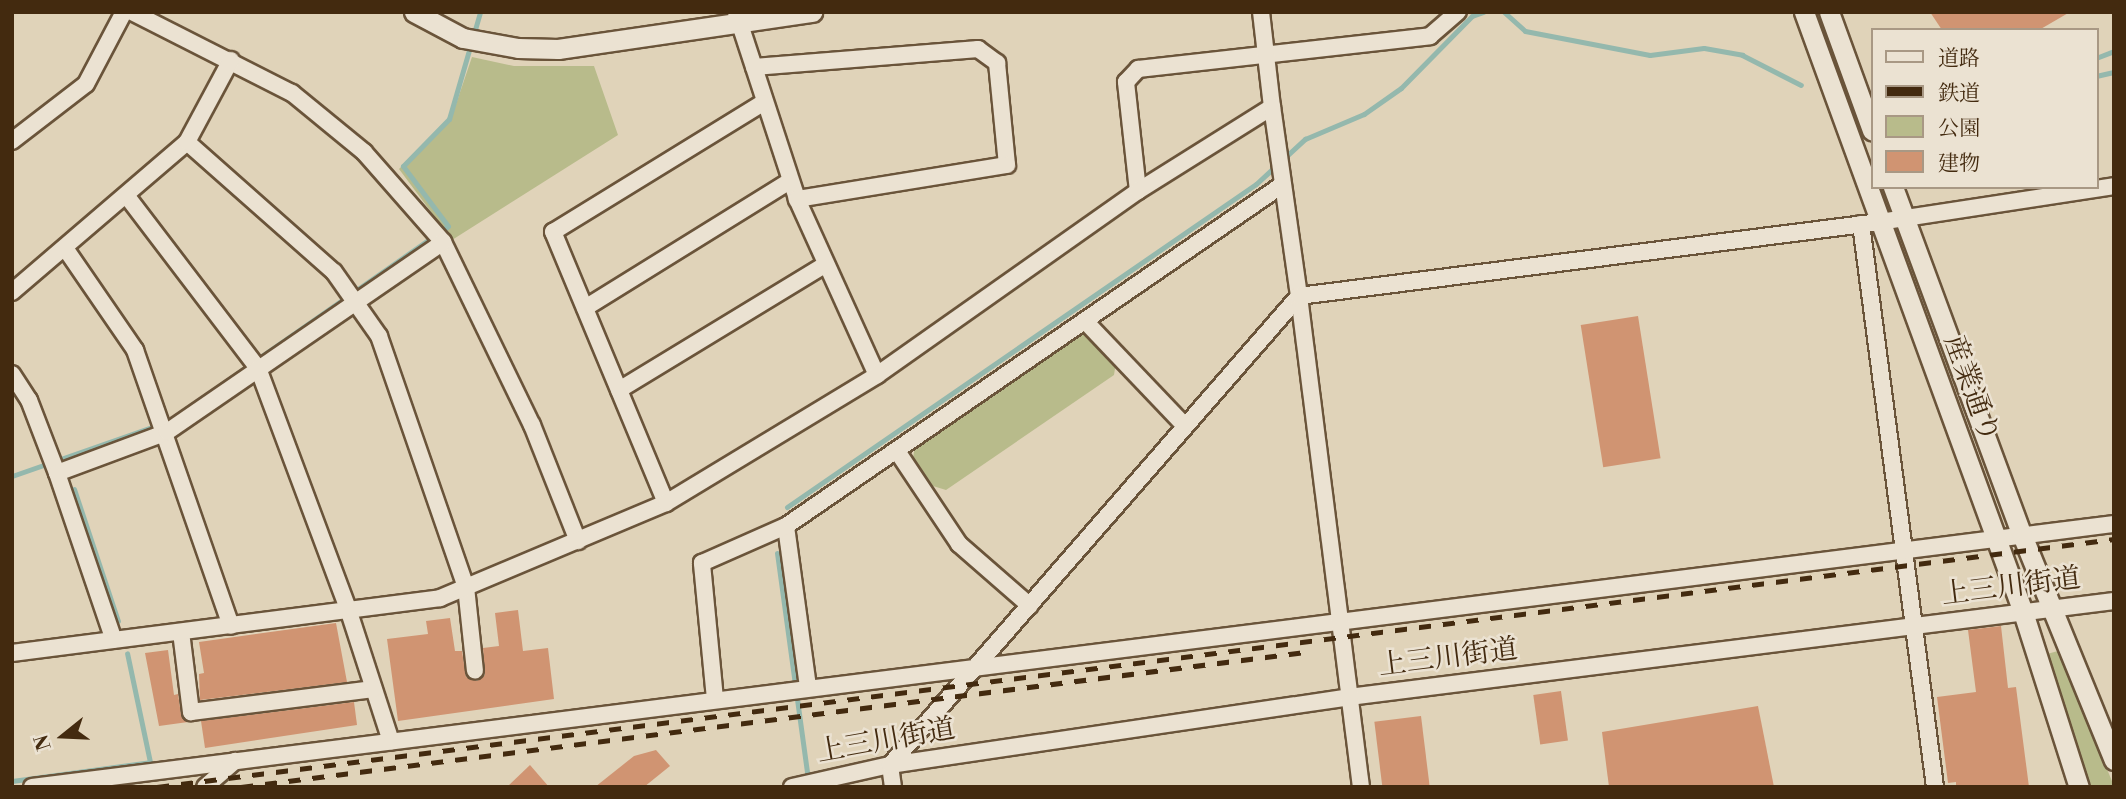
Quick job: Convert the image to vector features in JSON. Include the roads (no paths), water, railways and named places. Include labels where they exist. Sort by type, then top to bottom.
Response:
[{"type":"street","points":[[12,141],[86,84],[124,12]]},
{"type":"street","points":[[132,12],[292,93],[364,152],[443,242],[532,425],[578,541]]},
{"type":"street","points":[[414,12],[463,38],[518,48],[558,49],[737,18],[812,12]]},
{"type":"street","points":[[1261,12],[1361,787]]},
{"type":"street","points":[[1138,191],[1126,82],[1138,69],[1430,36],[1458,12]]},
{"type":"street","name":"産業通り","points":[[1804,12],[1870,223],[1997,539],[2079,787]]},
{"type":"street","points":[[1829,12],[1870,125]]},
{"type":"street","points":[[737,18],[797,199],[877,375]]},
{"type":"street","points":[[754,67],[978,49],[998,63],[1007,165],[797,199]]},
{"type":"street","points":[[12,292],[187,142],[231,60]]},
{"type":"street","points":[[666,503],[553,232],[763,103]]},
{"type":"street","points":[[12,653],[349,612],[440,598],[666,503],[877,375],[1138,191],[1272,107]]},
{"type":"street","points":[[187,142],[334,272],[379,336],[466,587],[475,671]]},
{"type":"street","points":[[585,308],[790,181]]},
{"type":"street","points":[[715,699],[702,563],[786,526],[1282,185]]},
{"type":"street","name":"産業通り","points":[[1894,189],[2022,536],[2114,760]]},
{"type":"street","points":[[893,787],[890,765],[1299,296],[1870,223],[2094,189]]},
{"type":"street","points":[[126,194],[258,368],[349,612],[391,741]]},
{"type":"street","points":[[1870,223],[1904,552],[1935,787]]},
{"type":"street","points":[[57,473],[167,432],[443,242]]},
{"type":"street","points":[[65,248],[135,350],[167,432],[231,626]]},
{"type":"street","points":[[619,390],[826,264]]},
{"type":"street","points":[[1085,321],[1185,426]]},
{"type":"street","points":[[12,374],[29,400],[57,473],[114,640]]},
{"type":"street","points":[[897,451],[959,544],[1030,607]]},
{"type":"street","points":[[32,787],[2114,524]]},
{"type":"street","points":[[786,526],[808,687]]},
{"type":"street","name":"上三川街道","points":[[792,787],[890,765],[1349,697],[2114,601]]},
{"type":"street","points":[[181,632],[191,712],[374,689]]},
{"type":"street","points":[[205,787],[235,761]]},
{"type":"waterway","points":[[173,418],[448,226],[403,166],[449,119],[480,12]]},
{"type":"waterway","points":[[787,507],[1256,184],[1305,139],[1364,114],[1401,88],[1472,16],[1483,12]]},
{"type":"waterway","points":[[1504,12],[1525,31],[1650,55],[1704,48],[1742,55],[1801,85]]},
{"type":"waterway","points":[[2098,57],[2114,51]]},
{"type":"waterway","points":[[2098,76],[2114,72]]},
{"type":"waterway","points":[[12,476],[158,425]]},
{"type":"waterway","points":[[74,489],[118,621]]},
{"type":"waterway","points":[[777,553],[808,780]]},
{"type":"waterway","points":[[12,781],[150,762],[127,653]]},
{"type":"railway","points":[[157,787],[2114,539]]},
{"type":"railway","points":[[241,787],[1305,652]]}]
